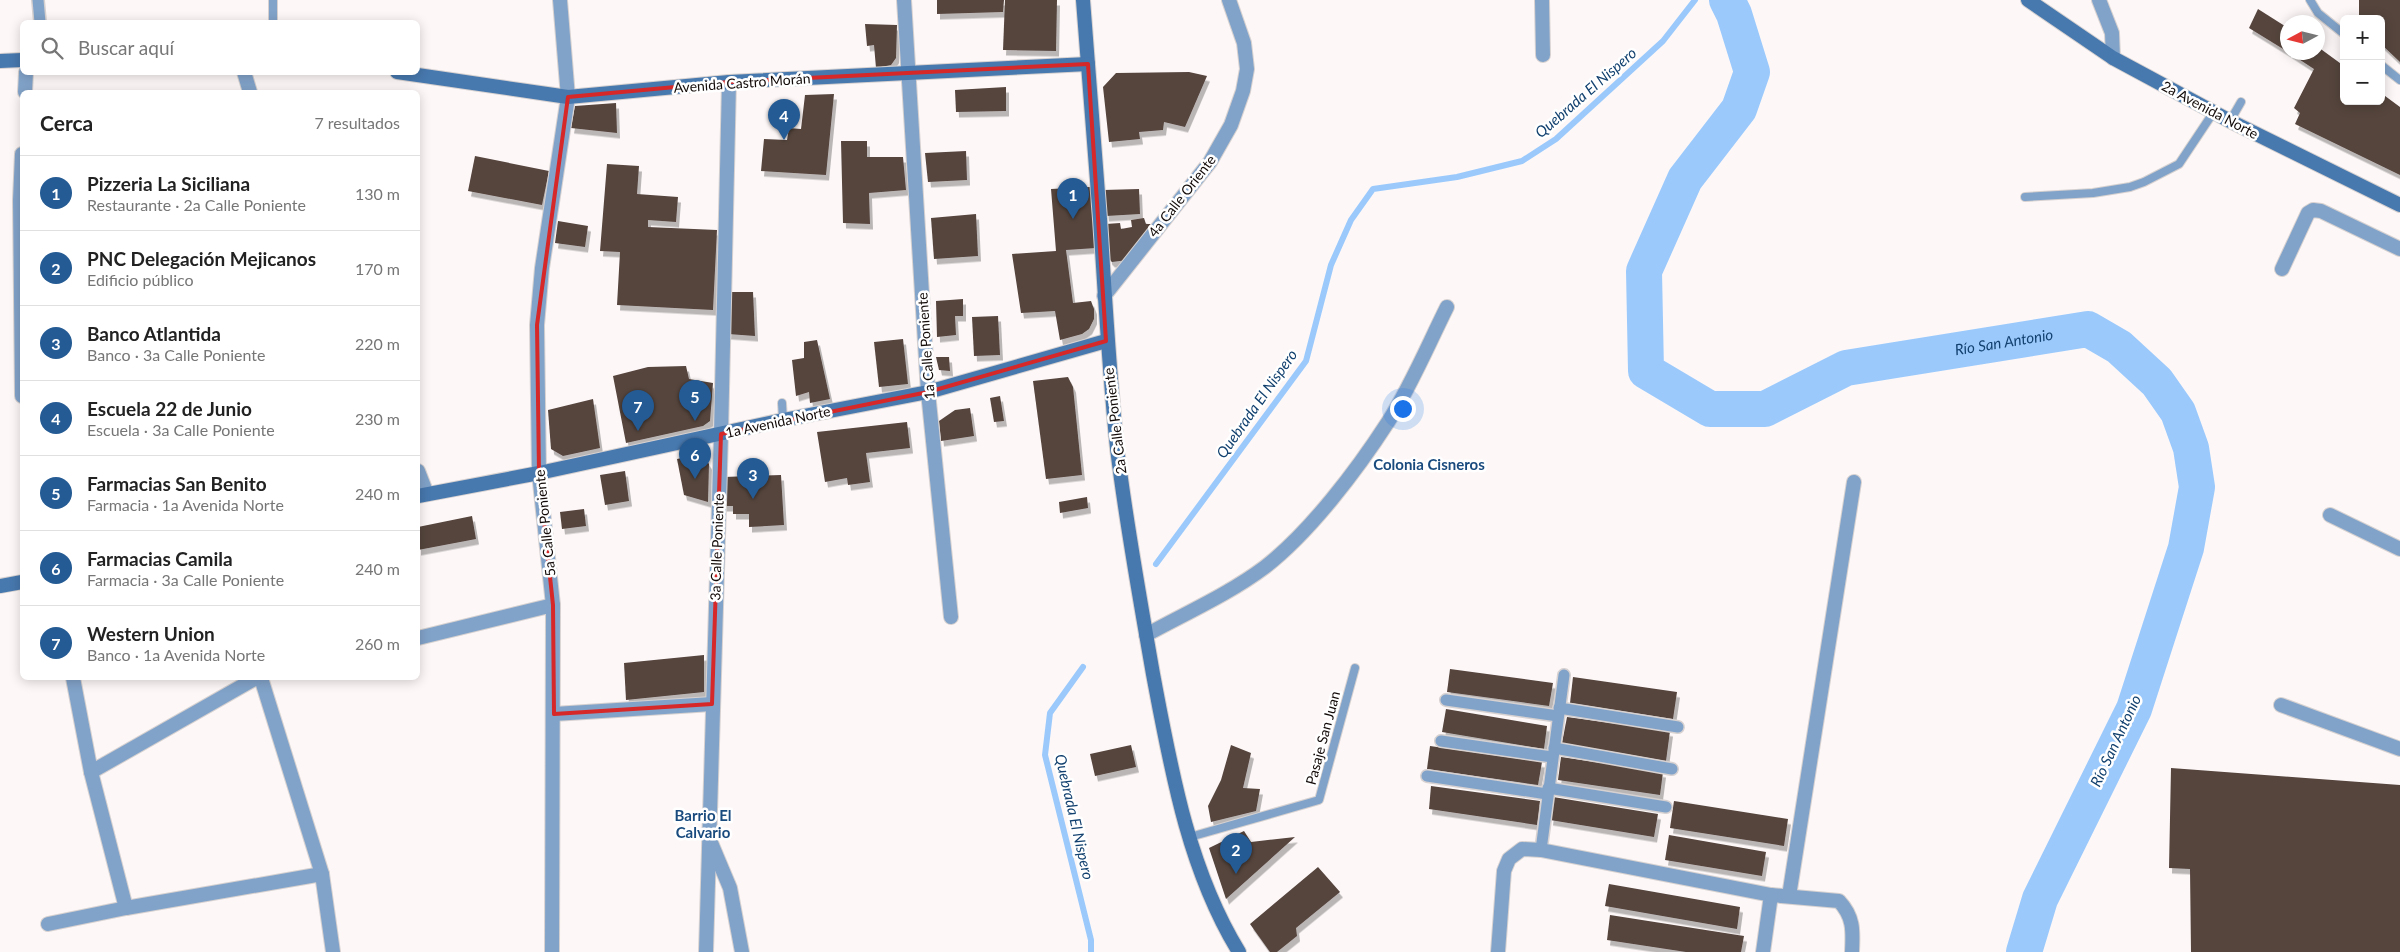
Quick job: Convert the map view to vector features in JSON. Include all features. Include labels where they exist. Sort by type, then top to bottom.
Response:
[{"type":"main road","name":"2a Calle Poniente","points":[[1083,0],[1106,340],[1117,448],[1146,635],[1170,765],[1190,837],[1214,904],[1239,952]]},
{"type":"main road","name":"2a Avenida Norte","points":[[2028,0],[2113,58],[2213,113],[2400,205]]},
{"type":"main road","points":[[0,61],[20,60]]},
{"type":"main road","name":"Avenida Castro Morán","points":[[418,75],[568,96],[728,82],[1088,64]]},
{"type":"main road","name":"1a Avenida Norte","points":[[422,495],[539,473],[783,420],[928,392],[1106,340]]},
{"type":"main road","points":[[0,586],[20,582]]},
{"type":"street","points":[[38,0],[40,20]]},
{"type":"street","name":"5a Calle Poniente","points":[[552,952],[553,606],[539,473],[537,325],[542,268],[568,96],[560,0]]},
{"type":"street","name":"1a Calle Poniente","points":[[904,0],[928,392],[951,617]]},
{"type":"street","name":"4a Calle Oriente","points":[[1104,296],[1210,162],[1232,125],[1243,91],[1247,69],[1244,43],[1229,0]]},
{"type":"street","points":[[1542,0],[1543,56]]},
{"type":"street","points":[[2099,0],[2112,33],[2113,58]]},
{"type":"street","points":[[25,90],[26,75]]},
{"type":"street","points":[[245,75],[249,90]]},
{"type":"street","name":"3a Calle Poniente","points":[[706,952],[721,434],[730,232],[728,82]]},
{"type":"street","points":[[2282,269],[2308,213],[2312,210],[2321,210],[2400,249]]},
{"type":"street","points":[[1146,635],[1242,583],[1266,566],[1302,532],[1343,485],[1389,421],[1447,307]]},
{"type":"street","points":[[1789,896],[1854,482]]},
{"type":"street","points":[[2330,515],[2400,549]]},
{"type":"street","points":[[420,638],[553,606]]},
{"type":"street","points":[[1541,850],[1564,675]]},
{"type":"street","points":[[73,680],[92,772],[126,908]]},
{"type":"street","points":[[92,772],[253,680]]},
{"type":"street","points":[[262,680],[322,874],[333,952]]},
{"type":"street","points":[[1446,700],[1678,727]]},
{"type":"street","points":[[554,714],[712,704]]},
{"type":"street","points":[[2281,705],[2400,749]]},
{"type":"street","points":[[1441,740],[1553,752],[1672,769]]},
{"type":"street","points":[[1427,776],[1666,807]]},
{"type":"street","points":[[709,838],[730,888],[742,952]]},
{"type":"street","points":[[1498,952],[1504,871],[1509,859],[1522,848],[1541,850],[1771,895],[1839,901],[1847,909],[1854,925],[1852,952]]},
{"type":"street","points":[[48,924],[126,908],[322,874]]},
{"type":"street","points":[[1763,952],[1771,895]]},
{"type":"lane","points":[[273,0],[273,20]]},
{"type":"lane","points":[[2310,0],[2318,13],[2340,31]]},
{"type":"lane","points":[[2385,68],[2400,80]]},
{"type":"lane","points":[[2230,121],[2241,102]]},
{"type":"lane","points":[[2025,197],[2093,193],[2130,187],[2144,182],[2179,164],[2213,113]]},
{"type":"lane","points":[[782,404],[783,420]]},
{"type":"lane","name":"Pasaje San Juan","points":[[1190,837],[1319,800],[1355,668]]},
{"type":"highlighted area","points":[[1088,64],[1106,341],[928,392],[721,434],[712,704],[554,714],[553,605],[539,473],[537,325],[568,97],[729,82]]},
{"type":"building","points":[[937,0],[1004,0],[1003,12],[937,14]]},
{"type":"building","points":[[1005,0],[1057,0],[1056,51],[1003,50]]},
{"type":"building","points":[[2359,0],[2400,0],[2400,62],[2385,48],[2385,15],[2359,15]]},
{"type":"building","points":[[2258,9],[2280,23],[2280,47],[2249,28]]},
{"type":"building","points":[[865,24],[897,25],[896,58],[891,65],[876,68],[874,45],[867,46]]},
{"type":"building","points":[[2325,52],[2340,63],[2340,105],[2385,105],[2385,96],[2400,107],[2400,175],[2295,124],[2300,113],[2294,108],[2314,69],[2300,60],[2325,60]]},
{"type":"building","points":[[1189,72],[1207,76],[1185,127],[1164,122],[1163,130],[1139,132],[1140,139],[1109,142],[1103,87],[1116,73]]},
{"type":"building","points":[[1006,87],[1006,111],[956,112],[955,90]]},
{"type":"building","points":[[834,94],[826,175],[761,171],[764,139],[787,140],[789,128],[801,129],[805,95]]},
{"type":"building","points":[[616,103],[617,133],[571,128],[575,106]]},
{"type":"building","points":[[841,141],[867,141],[867,157],[903,157],[906,190],[869,193],[870,224],[843,223]]},
{"type":"building","points":[[966,151],[967,180],[928,182],[925,153]]},
{"type":"building","points":[[475,156],[549,171],[542,205],[468,191]]},
{"type":"building","points":[[607,164],[639,166],[637,194],[678,197],[676,222],[648,220],[648,227],[717,230],[713,310],[617,305],[620,252],[600,251]]},
{"type":"building","points":[[1090,187],[1096,248],[1066,250],[1073,303],[1091,301],[1094,309],[1094,319],[1089,329],[1082,334],[1060,340],[1055,311],[1021,313],[1012,254],[1056,251],[1051,189]]},
{"type":"building","points":[[1139,189],[1140,214],[1106,216],[1103,190]]},
{"type":"building","points":[[976,214],[978,256],[934,259],[931,218]]},
{"type":"building","points":[[1144,218],[1146,224],[1155,224],[1128,260],[1112,262],[1109,259],[1106,224],[1120,223],[1121,229],[1132,227],[1131,220]]},
{"type":"building","points":[[558,221],[588,226],[585,247],[555,243]]},
{"type":"building","points":[[730,292],[753,292],[755,336],[728,334]]},
{"type":"building","points":[[963,299],[963,316],[955,316],[956,335],[937,337],[936,301]]},
{"type":"building","points":[[998,316],[1000,355],[974,356],[972,317]]},
{"type":"building","points":[[903,339],[908,384],[879,387],[874,342]]},
{"type":"building","points":[[817,340],[830,399],[810,403],[809,392],[796,396],[792,360],[804,358],[804,342]]},
{"type":"building","points":[[936,357],[949,357],[950,371],[939,370]]},
{"type":"building","points":[[686,366],[689,379],[713,383],[710,421],[703,426],[626,443],[613,376],[648,367]]},
{"type":"building","points":[[1068,377],[1073,387],[1082,475],[1046,479],[1033,381]]},
{"type":"building","points":[[1000,396],[1004,421],[994,422],[990,398]]},
{"type":"building","points":[[593,399],[600,448],[563,456],[551,449],[548,410]]},
{"type":"building","points":[[970,408],[974,436],[941,441],[939,421],[955,410]]},
{"type":"building","points":[[907,422],[910,448],[866,453],[870,482],[848,485],[847,478],[825,482],[817,432]]},
{"type":"building","points":[[692,456],[705,458],[709,464],[708,502],[684,495],[677,459]]},
{"type":"building","points":[[625,471],[629,501],[605,505],[600,475]]},
{"type":"building","points":[[781,475],[784,525],[749,527],[749,514],[733,514],[733,506],[723,506],[724,477]]},
{"type":"building","points":[[1087,497],[1088,508],[1060,513],[1059,502]]},
{"type":"building","points":[[584,509],[586,526],[562,529],[560,512]]},
{"type":"building","points":[[472,516],[476,539],[420,550],[420,527]]},
{"type":"building","points":[[704,655],[704,692],[626,700],[624,663]]},
{"type":"building","points":[[1450,669],[1553,683],[1549,706],[1447,692]]},
{"type":"building","points":[[1573,677],[1677,692],[1673,719],[1570,703]]},
{"type":"building","points":[[1446,709],[1547,726],[1544,749],[1442,732]]},
{"type":"building","points":[[1567,717],[1670,731],[1666,761],[1562,743]]},
{"type":"building","points":[[1131,745],[1136,767],[1095,776],[1090,754]]},
{"type":"building","points":[[1231,745],[1251,753],[1243,788],[1260,789],[1256,811],[1211,822],[1208,806],[1221,780]]},
{"type":"building","points":[[1430,746],[1542,762],[1538,785],[1427,769]]},
{"type":"building","points":[[1561,757],[1663,772],[1660,795],[1558,780]]},
{"type":"building","points":[[2171,768],[2400,785],[2400,952],[2191,952],[2190,869],[2169,868]]},
{"type":"building","points":[[1431,786],[1540,801],[1537,825],[1429,809]]},
{"type":"building","points":[[1553,797],[1658,814],[1654,837],[1550,820]]},
{"type":"building","points":[[1674,801],[1788,819],[1784,846],[1670,828]]},
{"type":"building","points":[[1244,831],[1251,842],[1295,837],[1226,899],[1209,848]]},
{"type":"building","points":[[1669,835],[1766,852],[1762,876],[1665,860]]},
{"type":"building","points":[[1318,867],[1340,892],[1296,928],[1297,936],[1277,952],[1270,952],[1250,924]]},
{"type":"building","points":[[1609,884],[1740,907],[1737,929],[1605,906]]},
{"type":"building","points":[[1610,915],[1744,936],[1741,952],[1686,952],[1607,940]]},
{"type":"waterway","name":"Quebrada El Nispero","points":[[1156,564],[1306,361],[1331,265],[1351,220],[1373,189],[1457,177],[1522,161],[1556,139],[1663,41],[1695,0]]},
{"type":"waterway","name":"Río San Antonio","points":[[1727,0],[1734,14],[1752,72],[1739,109],[1685,179],[1644,271],[1646,371],[1710,409],[1765,409],[1846,368],[2088,329],[2119,347],[2157,382],[2178,412],[2191,448],[2197,487],[2186,548],[2134,709],[2040,899],[2024,952]]},
{"type":"waterway","name":"Quebrada El Nispero","points":[[1083,667],[1050,713],[1045,755],[1091,940],[1091,952]]},
{"type":"place","name":"Escuela 22 de Junio","points":[[784,140]]},
{"type":"place","name":"Pizzeria La Siciliana","points":[[1073,219]]},
{"type":"place","name":"Farmacias San Benito","points":[[695,421]]},
{"type":"place","name":"Western Union","points":[[638,431]]},
{"type":"place","name":"Farmacias Camila","points":[[695,479]]},
{"type":"place","name":"Banco Atlantida","points":[[753,499]]},
{"type":"place","name":"PNC Delegación Mejicanos","points":[[1236,874]]},
{"type":"district","name":"Colonia Cisneros","points":[[1429,465]]},
{"type":"district","name":"Barrio El Calvario","points":[[703,824]]}]
